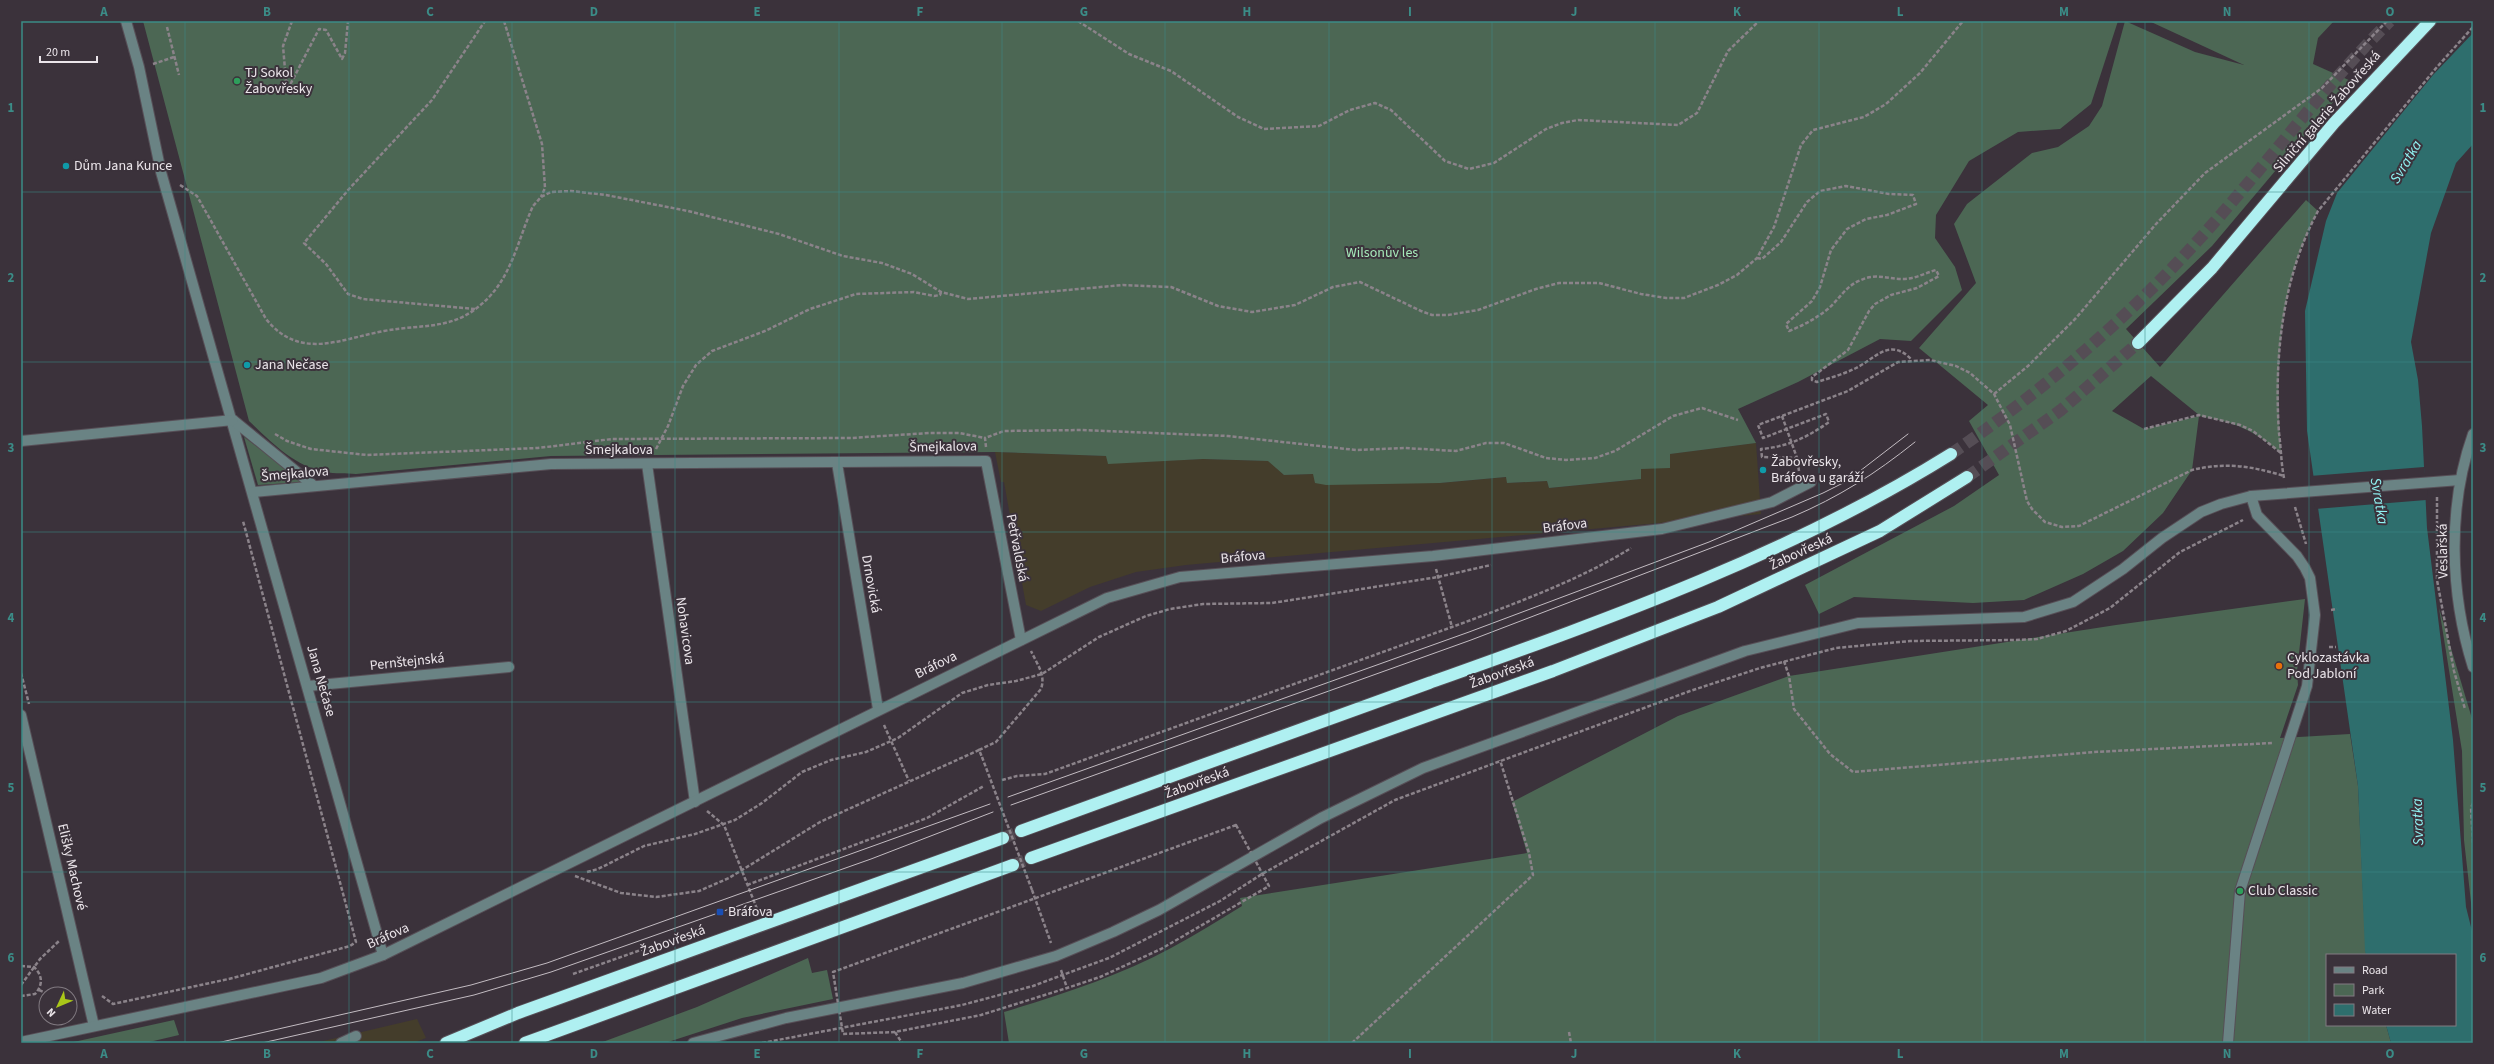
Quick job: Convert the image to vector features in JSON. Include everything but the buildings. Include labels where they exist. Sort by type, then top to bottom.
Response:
[{"type":"highway","name":"Silniční galerie Žabovřeská","points":[[2138,343],[2249,226],[2344,112],[2430,21]]},
{"type":"highway","name":"Žabovřeská","points":[[1021,831],[1531,646],[1679,589],[1773,549],[1864,505],[1951,454]]},
{"type":"highway","name":"Žabovřeská","points":[[1031,858],[1553,670],[1718,607],[1880,531],[1967,477]]},
{"type":"highway","name":"Žabovřeská","points":[[446,1043],[526,1011],[1003,838]]},
{"type":"highway","points":[[525,1043],[1013,865]]},
{"type":"street","name":"Jana Nečase","points":[[126,21],[139,67],[161,172],[233,420],[383,956]]},
{"type":"street","points":[[21,441],[233,420],[314,486]]},
{"type":"street","name":"Veslařská","points":[[2473,434],[2460,480],[2455,533],[2459,598],[2473,667]]},
{"type":"street","name":"Šmejkalova","points":[[253,492],[551,464],[986,461]]},
{"type":"street","name":"Petřvaldská","points":[[986,461],[1023,639]]},
{"type":"street","name":"Drnovická","points":[[837,463],[878,709]]},
{"type":"street","name":"Nohavicova","points":[[647,464],[695,802]]},
{"type":"street","points":[[694,1043],[779,1020],[963,983],[1056,956],[1113,932],[1159,910],[1321,818],[1423,768],[1745,651],[1787,639],[1858,623],[2024,617],[2073,602],[2123,569],[2162,538],[2201,512],[2221,504],[2251,496],[2460,480]]},
{"type":"street","name":"Bráfova","points":[[21,1042],[321,978],[383,956],[695,802],[878,709],[1106,598],[1180,577],[1433,556],[1685,524],[1772,502],[1811,482]]},
{"type":"street","points":[[2228,1043],[2240,891],[2307,686],[2315,615],[2310,578],[2297,556],[2257,515],[2251,496]]},
{"type":"street","name":"Pernštejnská","points":[[308,686],[509,667]]},
{"type":"street","name":"Elišky Machové","points":[[26,714],[24,738],[94,1026]]},
{"type":"street","points":[[341,1043],[356,1036]]},
{"type":"path","points":[[292,21],[283,46],[286,81],[291,83],[319,28],[326,30],[342,59],[345,53],[348,21]]},
{"type":"path","points":[[476,309],[363,299],[348,294],[326,264],[304,243],[354,183],[432,100],[485,21]]},
{"type":"path","points":[[161,172],[197,196],[266,319],[275,330],[287,339],[301,342],[338,343],[384,331],[435,327],[468,316],[504,279],[524,225],[533,206],[541,197],[545,188],[542,144],[504,21]]},
{"type":"path","points":[[1078,21],[1129,54],[1171,72],[1238,117],[1264,129],[1319,126],[1350,110],[1375,103],[1391,110],[1445,161],[1469,168],[1494,163],[1546,129],[1562,123],[1578,120],[1678,125],[1698,113],[1728,51],[1759,21]]},
{"type":"path","points":[[541,197],[551,192],[599,194],[688,211],[779,234],[843,256],[882,263],[912,274],[941,292],[968,299],[1123,285],[1171,287],[1218,306],[1252,312],[1295,305],[1333,287],[1360,282],[1421,311],[1448,315],[1478,310],[1536,289],[1559,284],[1599,283],[1640,294],[1666,298],[1684,298],[1718,285],[1737,275],[1757,258],[1774,227],[1801,145],[1813,130],[1864,117],[1886,104],[1920,73],[1963,21]]},
{"type":"path","points":[[1994,394],[2028,366],[2076,318],[2161,218],[2205,173],[2322,88],[2387,21]]},
{"type":"path","points":[[167,27],[179,75]]},
{"type":"path","points":[[2307,552],[2291,493],[2284,476],[2281,453],[2277,383],[2280,343],[2288,294],[2305,234],[2318,211],[2437,67],[2473,27]]},
{"type":"path","points":[[154,63],[174,57]]},
{"type":"path","points":[[1757,258],[1762,259],[1781,242],[1807,202],[1820,191],[1846,186],[1889,194],[1913,195],[1916,204],[1887,215],[1859,221],[1841,235],[1830,250],[1816,294],[1806,307],[1786,324],[1789,331],[1811,321],[1830,306],[1848,288],[1861,280],[1877,276],[1897,279],[1912,278],[1936,270],[1939,276],[1927,284],[1891,295],[1875,304],[1869,311],[1848,350],[1812,377],[1812,380],[1817,382],[1854,369],[1885,351],[1898,351],[1905,354],[1911,360]]},
{"type":"path","points":[[647,464],[661,441],[683,386],[696,365],[712,351],[765,331],[810,309],[856,294],[914,292],[934,296],[940,295],[941,292]]},
{"type":"path","points":[[270,431],[287,441],[311,449],[367,455],[538,448],[612,439],[661,441],[851,438],[929,433],[959,433],[985,438],[1004,431],[1081,430],[1228,436],[1356,450],[1405,448],[1456,452],[1486,443],[1504,444],[1546,458],[1566,460],[1595,458],[1615,451],[1673,416],[1702,408],[1738,420]]},
{"type":"path","points":[[2144,429],[2199,415],[2240,425],[2253,431],[2281,453]]},
{"type":"path","points":[[1782,416],[1797,458]]},
{"type":"path","points":[[985,438],[986,461]]},
{"type":"path","points":[[101,995],[113,1004],[233,978],[350,946],[356,942],[241,515]]},
{"type":"path","points":[[1002,780],[1017,776],[1045,774],[1498,610],[1611,561],[1637,545]]},
{"type":"path","points":[[1433,556],[1452,627]]},
{"type":"path","points":[[1023,639],[1042,674],[1044,681],[1041,689],[996,742],[820,822],[741,868],[729,878],[699,891],[656,897],[621,893],[573,876],[598,869],[644,846],[724,825],[762,803],[802,772],[831,760],[866,752],[890,742],[911,730],[943,705],[962,694],[988,685],[1016,681],[1042,674],[1099,637],[1124,624],[1170,609],[1203,604],[1272,603],[1438,577],[1492,565]]},
{"type":"path","points":[[2331,610],[2337,609]]},
{"type":"path","points":[[2329,647],[2336,647]]},
{"type":"path","points":[[1352,1043],[1533,875],[1529,853],[1500,760],[1690,691],[1784,661],[1836,648]]},
{"type":"path","points":[[1784,661],[1789,676],[1794,709],[1830,754],[1853,772],[2094,752],[2288,743]]},
{"type":"path","points":[[21,673],[26,714]]},
{"type":"path","points":[[890,742],[909,781]]},
{"type":"path","points":[[979,750],[1052,945]]},
{"type":"path","points":[[747,885],[927,818],[984,786]]},
{"type":"path","points":[[695,802],[724,825],[757,909],[751,911]]},
{"type":"path","points":[[2473,802],[2471,808],[2473,843]]},
{"type":"path","points":[[839,1008],[833,972],[1236,825],[1247,845],[1240,849]]},
{"type":"path","points":[[762,1043],[842,1028],[842,1034],[895,1032],[981,1015],[1100,977],[1161,949],[1269,886],[1262,874]]},
{"type":"path","points":[[21,985],[34,967],[61,939]]},
{"type":"path","points":[[573,974],[670,940]]},
{"type":"path","points":[[1044,948],[1058,943]]},
{"type":"path","points":[[21,966],[34,967],[40,975],[39,986]]},
{"type":"path","points":[[1063,975],[1067,988]]},
{"type":"path","points":[[21,996],[30,996],[38,991]]},
{"type":"path","points":[[836,996],[844,995]]},
{"type":"path","points":[[895,1032],[902,1043]]},
{"type":"path","points":[[1569,1032],[1571,1043]]},
{"type":"shaded area","points":[[1756,443],[1761,514],[1186,565],[1136,572],[1090,587],[1041,611],[1026,605],[1004,482],[1001,482],[995,452],[1107,456],[1108,463],[1203,459],[1269,461],[1284,475],[1313,474],[1440,483],[1507,477],[1507,483],[1547,481],[1549,488],[1641,479],[1640,469],[1669,454]]},
{"type":"shaded area","points":[[417,1019],[426,1038],[413,1043],[315,1043]]},
{"type":"green space","name":"Wilsonův les","points":[[143,21],[2118,21],[2091,104],[2060,129],[2018,132],[1969,161],[1936,215],[1935,238],[1955,267],[1962,290],[1911,341],[1880,339],[1798,382],[1738,409],[1756,443],[1670,454],[1670,468],[1641,469],[1641,479],[1549,488],[1547,481],[1507,483],[1506,477],[1440,483],[1326,485],[1315,483],[1313,474],[1284,475],[1268,461],[1203,459],[1108,464],[1106,456],[995,452],[551,456],[356,474],[329,473],[314,469],[293,459],[249,421]]},
{"type":"green space","points":[[2125,21],[2195,52],[2244,65],[2149,21],[2334,21],[2318,38],[2313,64],[2351,81],[2212,246],[2126,329],[2160,367],[2306,200],[2318,211],[2304,240],[2294,269],[2282,329],[2278,390],[2281,453],[2261,438],[2243,428],[2212,418],[2199,416],[2192,470],[2163,513],[2123,551],[2083,574],[2024,600],[1973,603],[1854,597],[1819,614],[1805,585],[1954,506],[1999,475],[1969,421],[1988,405],[1919,348],[1976,283],[1954,224],[1967,204],[2032,153],[2058,147],[2089,126],[2102,106]],"holes":[[[2151,376],[2199,415],[2144,429],[2112,411]]]},
{"type":"green space","points":[[244,437],[304,482],[258,485]]},
{"type":"green space","points":[[2305,599],[2297,671],[2298,685],[2280,738],[2350,734],[2358,786],[2366,954],[2326,954],[2326,1026],[2386,1026],[2391,1043],[1009,1043],[1004,1012],[1089,984],[1151,958],[1189,938],[1242,906],[1240,898],[1527,853],[1512,802],[1678,716],[1789,676],[2116,625]]},
{"type":"green space","points":[[2439,608],[2473,722],[2473,920],[2464,840],[2462,751]]},
{"type":"green space","points":[[808,958],[812,973],[827,970],[833,999],[742,1018],[665,1043],[600,1043],[697,1007]]},
{"type":"green space","points":[[174,1020],[179,1035],[145,1043],[69,1043]]},
{"type":"water","name":"Svratka","points":[[2473,33],[2473,144],[2456,163],[2431,233],[2411,342],[2418,380],[2422,426],[2427,528],[2453,740],[2466,907],[2473,935],[2473,1043],[2391,1043],[2386,1026],[2456,1026],[2456,954],[2366,954],[2365,951],[2358,786],[2307,431],[2305,311],[2326,221],[2337,193],[2433,75]]},
{"type":"pier","points":[[2424,467],[2428,497],[2426,500],[2315,509],[2310,476]]},
{"type":"tunnel","points":[[1951,454],[2015,407],[2077,358],[2164,277],[2216,220],[2338,76],[2390,21]]},
{"type":"tunnel","points":[[1967,477],[2061,410],[2138,343]]},
{"type":"tunnel","points":[[1003,838],[1021,831]]},
{"type":"tunnel","points":[[1013,865],[1031,858]]},
{"type":"tram line","points":[[1008,797],[1469,632],[1709,542],[1823,493],[1847,481],[1908,434]]},
{"type":"tram line","points":[[1011,805],[1471,640],[1792,517],[1841,493],[1871,475],[1915,442]]},
{"type":"tram line","points":[[217,1043],[471,985],[547,963],[990,804]]},
{"type":"tram line","points":[[262,1043],[474,995],[551,972],[871,859],[993,812]]},
{"type":"place","name":"TJ Sokol Žabovřesky","points":[[237,81]]},
{"type":"place","name":"Dům Jana Kunce","points":[[66,166]]},
{"type":"place","name":"Jana Nečase","points":[[247,365]]},
{"type":"place","name":"Žabovřesky, Bráfova u garáží","points":[[1763,470]]},
{"type":"place","name":"Cyklozastávka Pod Jabloní","points":[[2279,666]]},
{"type":"place","name":"Club Classic","points":[[2240,891]]},
{"type":"place","name":"Bráfova","points":[[720,912]]}]
